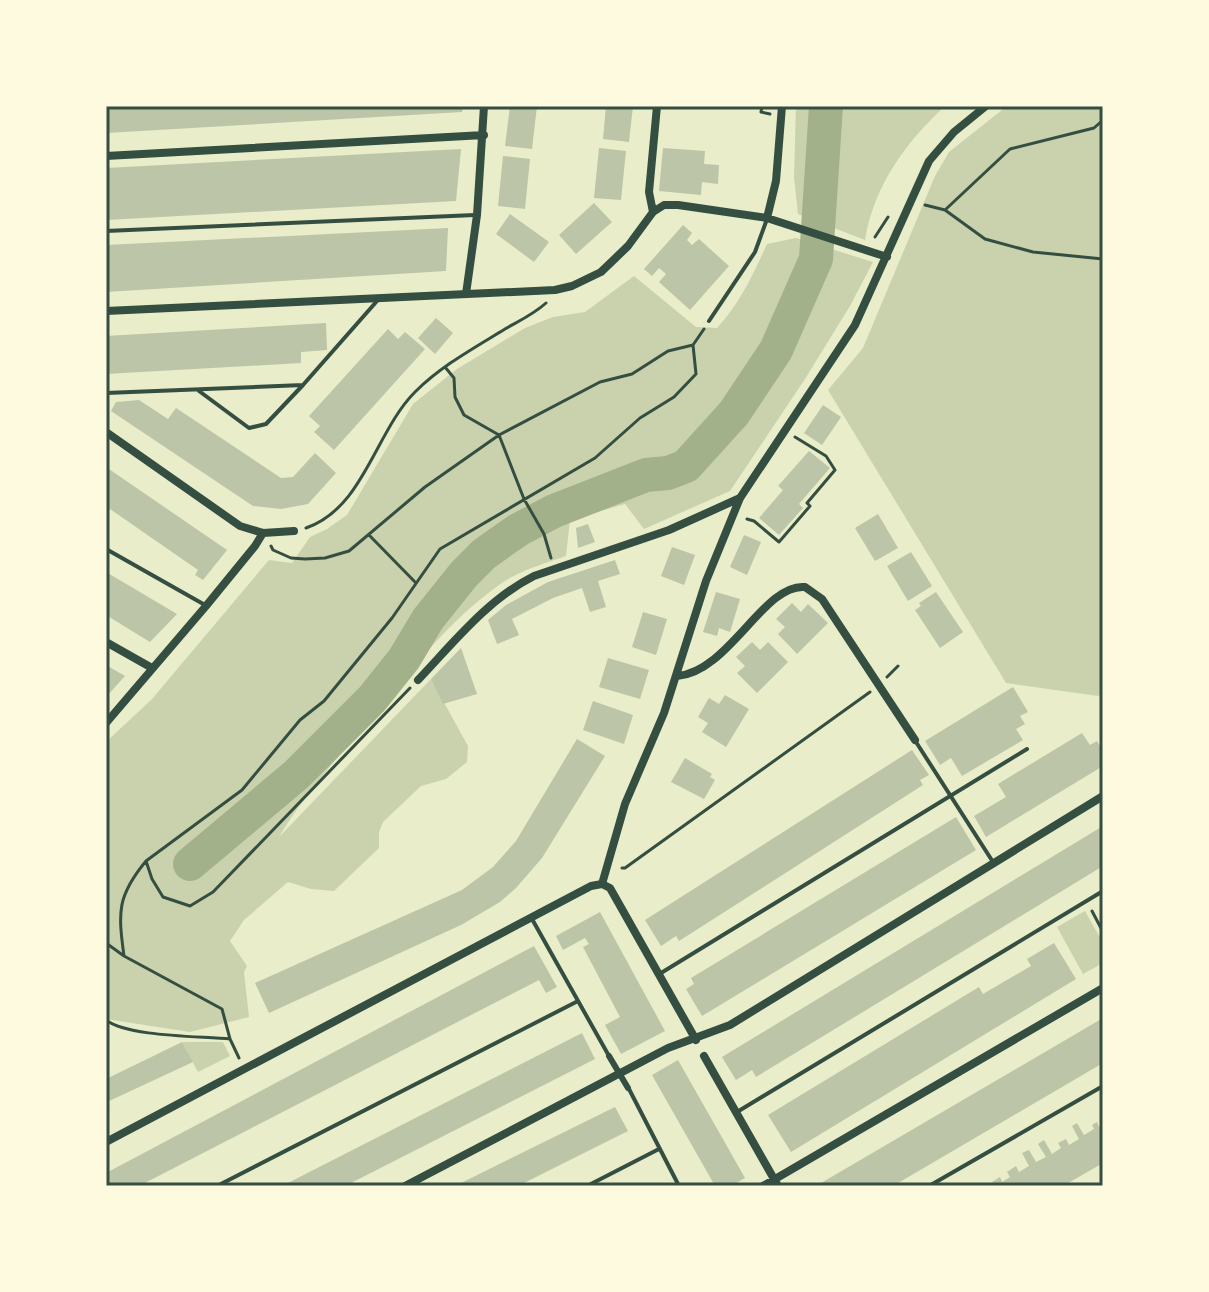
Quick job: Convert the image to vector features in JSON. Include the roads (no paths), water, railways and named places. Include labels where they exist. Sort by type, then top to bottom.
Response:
[{"type":"street","points":[[466,294],[477,215],[484,106]]},
{"type":"street","points":[[653,212],[649,192],[657,106]]},
{"type":"street","points":[[767,218],[776,181],[782,106]]},
{"type":"street","points":[[602,884],[625,804],[677,676],[706,581],[740,498],[855,325],[929,161],[940,146],[986,106]]},
{"type":"street","points":[[106,156],[484,135]]},
{"type":"street","points":[[106,311],[555,290],[572,286],[601,272],[628,246],[653,212],[664,205],[767,218],[887,257]]},
{"type":"street","points":[[106,432],[225,517],[263,533],[294,531]]},
{"type":"street","points":[[418,680],[500,597],[515,586],[669,530],[740,498]]},
{"type":"street","points":[[106,723],[206,606],[263,533]]},
{"type":"street","points":[[677,676],[694,672],[714,659],[785,591],[805,587],[818,595],[915,740]]},
{"type":"street","points":[[106,642],[152,668]]},
{"type":"street","points":[[405,1186],[668,1048],[730,1025],[1103,796]]},
{"type":"street","points":[[106,1142],[591,886],[602,884],[610,888],[776,1183]]},
{"type":"street","points":[[763,1186],[776,1183],[1103,988]]},
{"type":"street","points":[[609,1056],[628,1088]]},
{"type":"lane","points":[[106,231],[477,215]]},
{"type":"lane","points":[[709,321],[755,252],[767,218]]},
{"type":"lane","points":[[197,390],[249,428],[266,424],[380,297]]},
{"type":"lane","points":[[106,393],[303,385]]},
{"type":"lane","points":[[106,549],[206,606]]},
{"type":"lane","points":[[915,740],[995,864]]},
{"type":"lane","points":[[658,974],[1027,749]]},
{"type":"lane","points":[[737,1112],[1103,891]]},
{"type":"lane","points":[[532,919],[609,1056]]},
{"type":"lane","points":[[217,1186],[578,1001]]},
{"type":"lane","points":[[929,1186],[1103,1086]]},
{"type":"lane","points":[[628,1088],[679,1186]]},
{"type":"lane","points":[[587,1186],[659,1149]]},
{"type":"waterway","points":[[190,864],[296,775],[372,699],[404,659],[428,619],[484,554],[518,530],[554,511],[646,475],[668,473],[686,466],[734,413],[776,350],[816,259],[826,106]]}]
